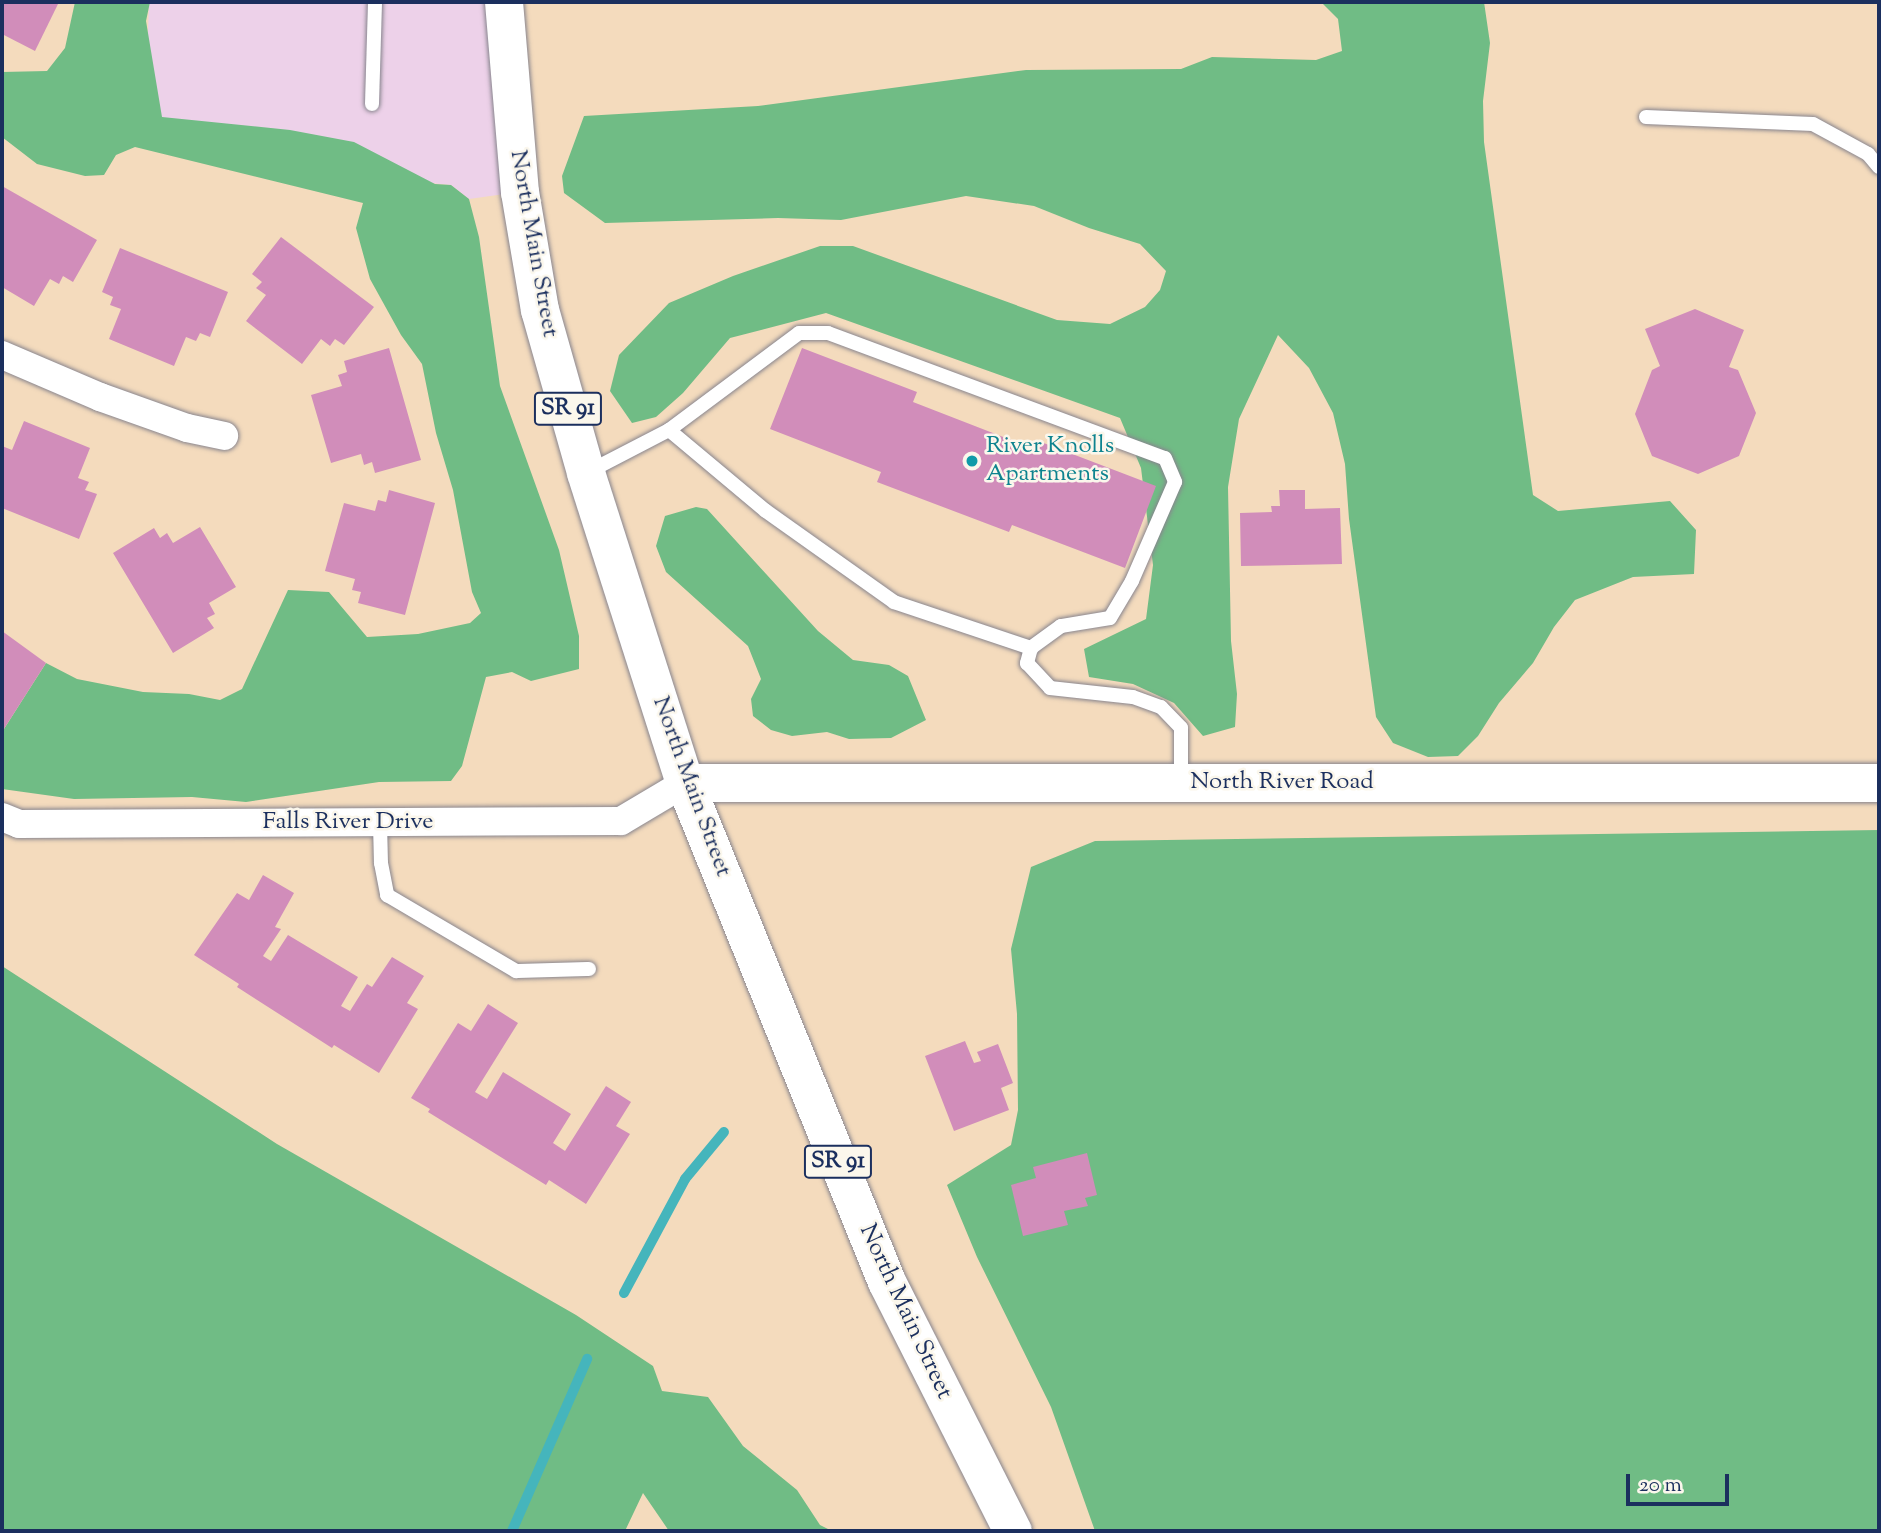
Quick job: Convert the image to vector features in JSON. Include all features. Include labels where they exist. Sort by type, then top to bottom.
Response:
[{"type":"main road","name":"North Main Street","points":[[504,2],[520,192],[540,310],[586,473],[685,783],[887,1282],[1013,1531]]},
{"type":"main road","name":"North River Road","points":[[685,783],[1879,783]]},
{"type":"street","points":[[2,355],[100,397],[187,428],[223,436]]},
{"type":"street","name":"Falls River Drive","points":[[2,817],[19,824],[621,821],[685,783]]},
{"type":"lane","points":[[372,104],[375,2]]},
{"type":"lane","points":[[1646,117],[1813,124],[1868,154],[1879,167]]},
{"type":"lane","points":[[586,473],[669,430],[799,333],[828,333],[1165,458],[1175,482],[1132,581],[1110,618],[1060,626],[1031,648],[1027,663],[1050,688],[1133,697],[1161,707],[1181,728],[1181,783]]},
{"type":"lane","points":[[669,430],[766,511],[894,601],[1031,648]]},
{"type":"lane","points":[[380,822],[381,863],[387,895],[516,971],[589,969]]},
{"type":"shaded area","points":[[149,2],[504,2],[520,192],[469,199],[451,185],[420,182],[145,123]]},
{"type":"green space","points":[[75,2],[150,2],[146,21],[162,117],[290,130],[354,142],[435,184],[451,185],[469,199],[479,237],[500,386],[559,550],[579,636],[579,669],[531,681],[512,672],[486,677],[462,766],[451,781],[379,782],[246,802],[192,797],[74,799],[2,789],[2,732],[46,663],[77,679],[143,692],[189,694],[220,700],[242,689],[288,590],[329,592],[367,637],[418,634],[470,623],[481,613],[472,592],[453,490],[436,433],[422,364],[401,335],[370,279],[356,228],[363,203],[135,147],[116,155],[104,175],[85,176],[37,164],[2,137],[2,72],[47,71],[65,48]]},
{"type":"green space","points":[[1321,2],[1484,2],[1490,43],[1483,101],[1484,142],[1533,495],[1558,511],[1670,501],[1696,530],[1694,574],[1633,577],[1575,600],[1554,627],[1533,663],[1499,703],[1478,736],[1458,756],[1428,757],[1393,743],[1376,717],[1349,519],[1345,464],[1333,413],[1309,368],[1278,335],[1239,419],[1228,487],[1231,641],[1237,694],[1235,727],[1203,736],[1174,703],[1133,684],[1089,677],[1084,649],[1146,619],[1153,565],[1141,468],[1120,418],[826,313],[730,338],[683,393],[656,417],[632,423],[610,391],[619,355],[669,303],[733,276],[820,246],[853,246],[1057,320],[1110,324],[1145,307],[1160,290],[1166,271],[1140,244],[1089,228],[1034,206],[966,196],[841,220],[778,218],[605,223],[564,193],[562,176],[584,116],[758,106],[1026,70],[1181,69],[1212,57],[1316,60],[1342,51],[1338,19]]},
{"type":"green space","points":[[696,507],[707,509],[818,631],[853,660],[889,665],[908,676],[926,720],[891,738],[849,739],[827,732],[792,736],[771,730],[753,716],[751,699],[761,679],[748,646],[666,572],[656,546],[665,516]]},
{"type":"green space","points":[[1879,830],[1879,1531],[1095,1531],[1051,1407],[977,1257],[947,1185],[1011,1145],[1018,1110],[1017,1014],[1011,949],[1031,867],[1095,841]]},
{"type":"green space","points":[[2,966],[277,1144],[576,1315],[653,1366],[662,1391],[708,1397],[743,1446],[797,1490],[820,1525],[832,1531],[669,1531],[643,1493],[625,1531],[2,1531]]},
{"type":"building","points":[[2,2],[58,4],[35,51],[2,34]]},
{"type":"building","points":[[2,186],[97,240],[73,282],[63,276],[59,284],[50,279],[34,306],[2,287]]},
{"type":"building","points":[[281,237],[374,307],[344,345],[335,339],[330,346],[321,339],[302,364],[246,321],[266,295],[256,288],[262,282],[252,274]]},
{"type":"building","points":[[120,248],[228,292],[210,337],[200,333],[196,341],[186,337],[174,366],[109,339],[121,309],[110,305],[113,297],[102,292]]},
{"type":"building","points":[[1695,309],[1744,330],[1729,367],[1738,370],[1756,413],[1739,456],[1698,474],[1652,456],[1635,414],[1652,370],[1660,366],[1645,329]]},
{"type":"building","points":[[389,348],[421,460],[375,473],[372,462],[364,465],[361,454],[331,463],[311,395],[342,386],[338,375],[347,372],[344,361]]},
{"type":"building","name":"River Knolls Apartments","points":[[802,348],[917,392],[913,402],[1037,450],[1041,442],[1156,486],[1125,568],[1012,525],[1009,532],[877,482],[881,472],[770,429]]},
{"type":"building","points":[[24,421],[90,448],[78,478],[89,482],[85,490],[97,494],[79,539],[2,508],[2,446],[12,450]]},
{"type":"building","points":[[389,490],[435,503],[405,615],[358,603],[361,592],[352,590],[355,579],[325,571],[344,503],[375,511],[378,500],[386,502]]},
{"type":"building","points":[[1279,490],[1305,490],[1305,509],[1340,508],[1342,564],[1241,566],[1240,513],[1272,512],[1271,506],[1280,506]]},
{"type":"building","points":[[200,527],[236,587],[209,603],[215,614],[207,618],[214,628],[173,653],[113,553],[154,528],[160,538],[167,533],[173,543]]},
{"type":"building","points":[[2,631],[46,663],[2,732]]},
{"type":"building","points":[[263,875],[294,893],[275,927],[281,929],[263,956],[271,961],[288,935],[358,977],[341,1006],[350,1011],[367,984],[372,987],[392,957],[424,976],[407,1003],[418,1009],[379,1073],[334,1045],[332,1048],[237,987],[239,984],[194,955],[237,893],[249,900]]},
{"type":"building","points":[[488,1004],[518,1023],[475,1092],[487,1099],[503,1072],[571,1114],[553,1143],[565,1151],[606,1086],[631,1102],[616,1126],[630,1134],[586,1204],[549,1180],[546,1185],[428,1112],[430,1109],[411,1098],[458,1023],[471,1031]]},
{"type":"building","points":[[965,1041],[974,1063],[981,1061],[977,1052],[998,1044],[1013,1083],[1001,1088],[1009,1110],[954,1131],[925,1056]]},
{"type":"building","points":[[1087,1153],[1097,1195],[1085,1198],[1088,1206],[1064,1211],[1068,1225],[1023,1236],[1011,1185],[1036,1178],[1033,1167]]},
{"type":"waterway","points":[[624,1293],[685,1179],[724,1132]]},
{"type":"waterway","points":[[512,1531],[587,1359]]},
{"type":"place","name":"River Knolls Apartments","points":[[972,461]]}]
